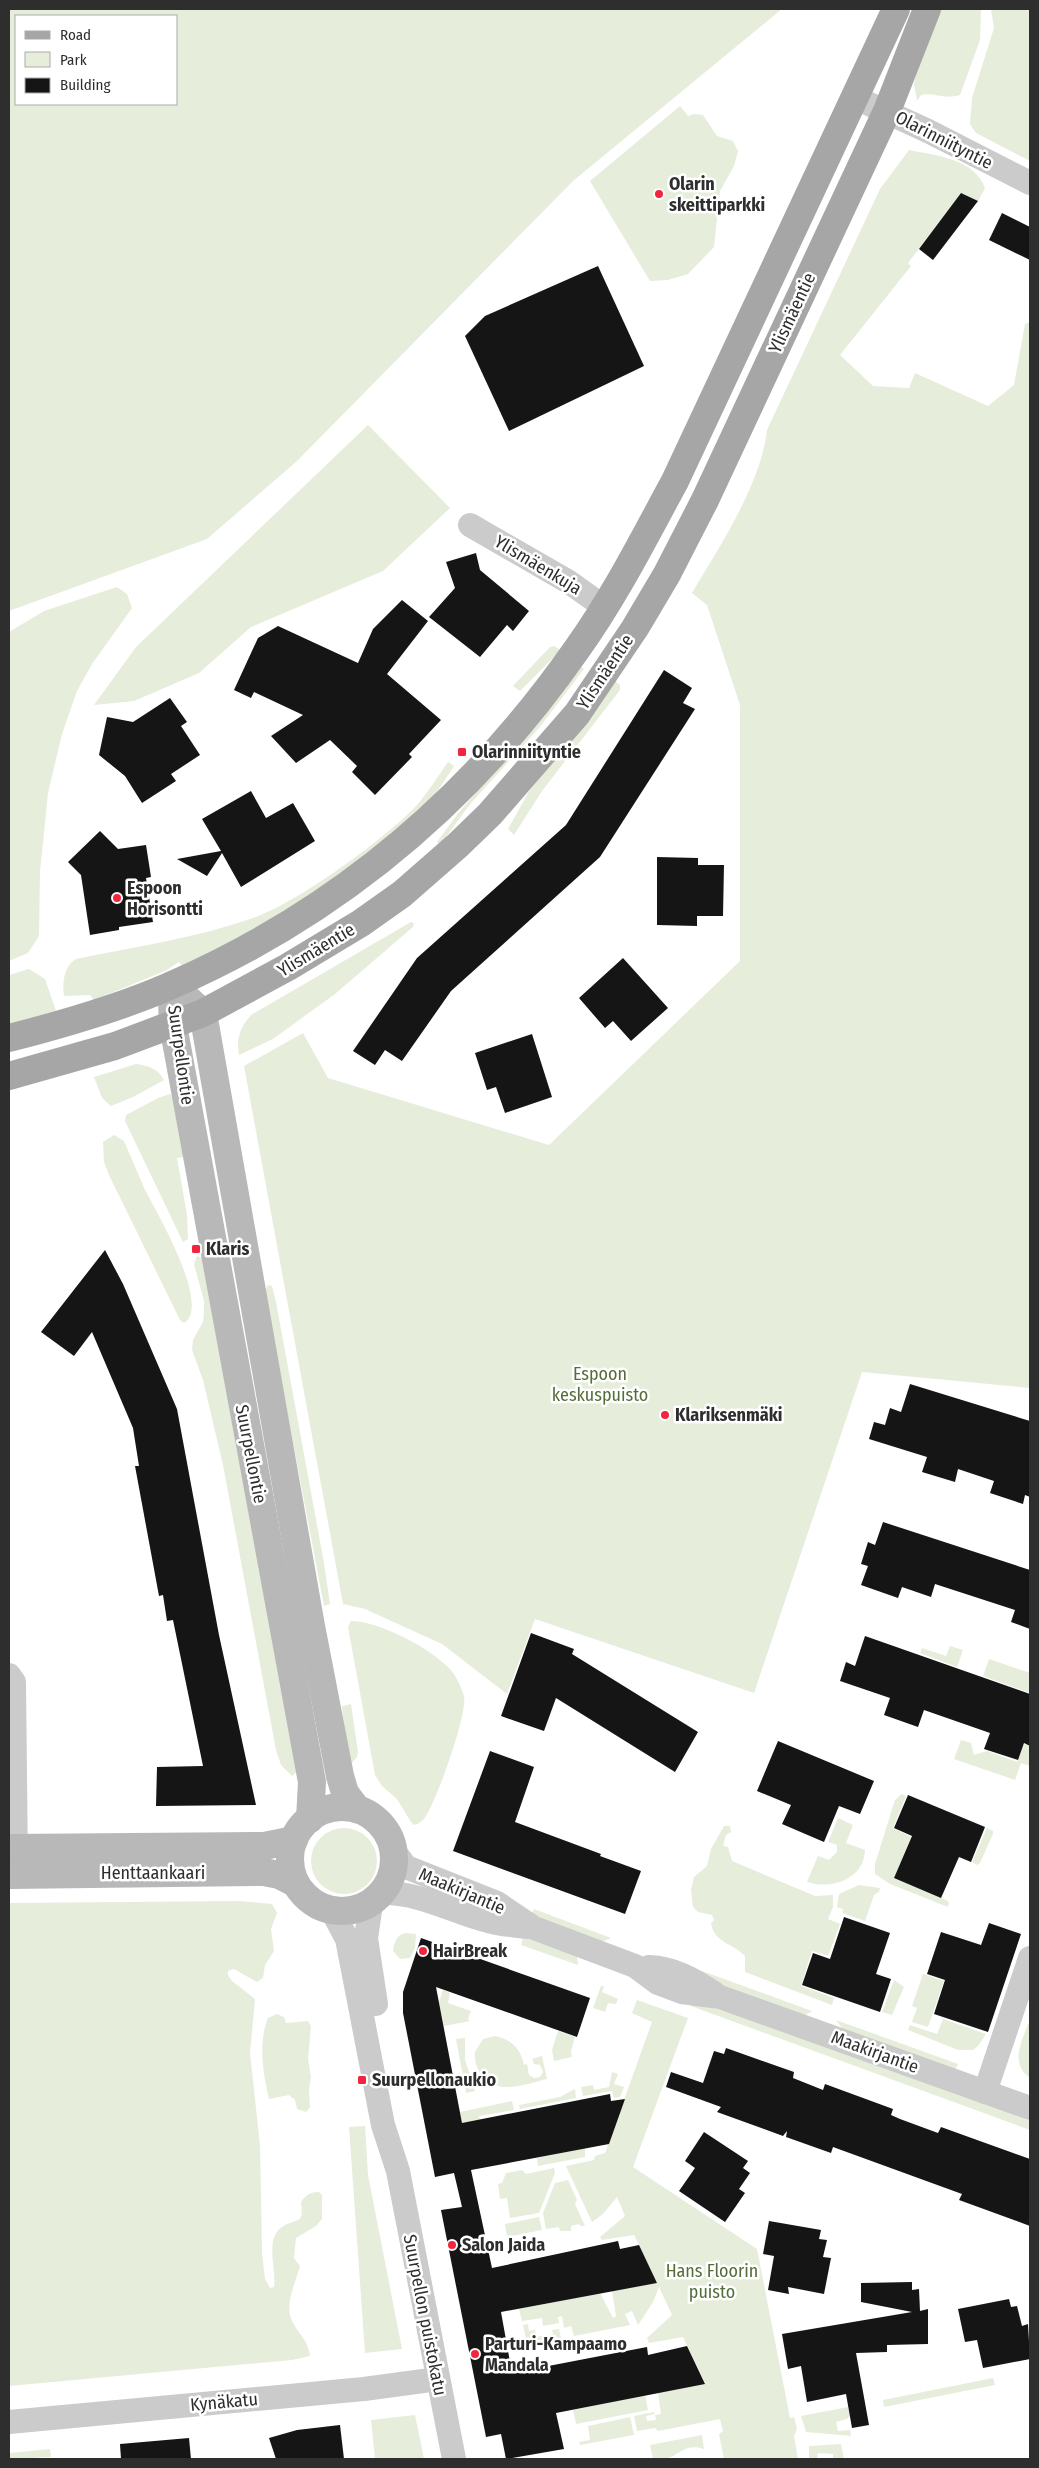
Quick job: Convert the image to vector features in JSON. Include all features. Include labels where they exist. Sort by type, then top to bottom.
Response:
[{"type":"main road","name":"Ylismäentie","points":[[9,1038],[105,1010],[172,985],[296,921],[346,888],[400,846],[446,805],[494,754],[578,649],[604,607],[675,481],[856,98],[896,9]]},
{"type":"main road","name":"Ylismäentie","points":[[9,1076],[114,1046],[203,1013],[296,963],[361,923],[402,894],[458,846],[490,814],[577,714],[635,628],[705,500],[887,112],[927,9]]},
{"type":"main road","name":"Suurpellontie","points":[[172,985],[203,1013],[311,1626],[340,1776],[345,1793],[357,1809]]},
{"type":"main road","name":"Suurpellontie","points":[[172,985],[173,1025],[312,1782],[310,1819]]},
{"type":"main road","points":[[339,1807],[357,1809],[371,1816],[381,1825],[389,1837],[394,1851],[394,1869],[377,1899],[353,1909],[331,1909],[316,1904],[294,1883],[290,1868],[294,1840],[310,1819],[324,1810],[339,1807]]},
{"type":"main road","name":"Henttaankaari","points":[[12,1848],[264,1846],[294,1840]]},
{"type":"main road","name":"Henttaankaari","points":[[12,1875],[264,1872],[280,1875],[294,1883]]},
{"type":"street","name":"Olarinniityntie","points":[[856,98],[1030,183]]},
{"type":"street","name":"Ylismäenkuja","points":[[470,526],[569,582],[604,607]]},
{"type":"street","points":[[9,1675],[14,1682],[12,1875]]},
{"type":"street","name":"Maakirjantie","points":[[394,1851],[406,1867],[497,1903],[534,1928]]},
{"type":"street","name":"Maakirjantie","points":[[377,1899],[410,1895],[490,1922],[534,1928],[634,1966],[663,1967],[688,1976],[720,1996],[1030,2108]]},
{"type":"street","name":"Suurpellon puistokatu","points":[[377,1899],[366,1938],[368,1960],[398,2118],[398,2171]]},
{"type":"street","name":"Suurpellon puistokatu","points":[[331,1909],[347,1939],[383,2125],[398,2171],[454,2459]]},
{"type":"street","points":[[985,2092],[1030,1958]]},
{"type":"street","name":"Kynäkatu","points":[[9,2422],[355,2390],[438,2379]]},
{"type":"green space","points":[[9,9],[782,9],[573,181],[297,461],[207,539],[9,611]]},
{"type":"green space","points":[[938,9],[981,9],[980,40],[960,95],[949,97],[930,94],[921,95],[917,101],[914,84],[916,74]]},
{"type":"green space","points":[[991,9],[1030,9],[1030,161],[976,133],[970,124],[972,98],[994,28]]},
{"type":"green space","name":"Olarin skeittiparkki","points":[[680,106],[688,116],[694,114],[703,115],[717,136],[733,141],[738,151],[734,166],[720,191],[714,247],[688,274],[668,280],[650,281],[590,181]]},
{"type":"green space","name":"Espoon keskuspuisto","points":[[909,150],[953,160],[963,165],[980,178],[985,188],[978,201],[961,193],[908,263],[911,266],[840,355],[873,386],[909,388],[915,373],[988,406],[1014,385],[1025,324],[1030,322],[1030,1388],[862,1372],[754,1693],[535,1619],[507,1694],[442,1644],[365,1609],[343,1604],[244,1066],[303,1033],[328,1078],[549,1145],[740,961],[740,705],[707,605],[692,593],[738,514],[748,493],[757,472],[767,430],[880,189]]},
{"type":"green space","points":[[368,425],[450,508],[383,571],[251,627],[199,673],[134,701],[94,705],[136,647]]},
{"type":"green space","points":[[117,587],[127,594],[132,608],[92,664],[77,691],[62,734],[48,793],[40,872],[39,936],[28,953],[9,961],[9,632],[44,611]]},
{"type":"green space","points":[[554,646],[561,650],[520,691],[513,686],[550,647]]},
{"type":"green space","points":[[580,666],[584,669],[539,728],[471,803],[440,845],[437,842],[459,812],[536,725]]},
{"type":"green space","points":[[615,681],[620,685],[620,690],[542,791],[514,835],[508,829],[528,793]]},
{"type":"green space","points":[[448,762],[454,766],[431,801],[419,813],[313,895],[228,944],[182,966],[179,962],[165,971],[94,1000],[90,995],[64,996],[63,986],[66,970],[76,959],[231,925],[271,910],[316,885],[363,852],[403,819],[421,800]]},
{"type":"green space","points":[[411,922],[414,923],[413,927],[335,994],[273,1039],[239,1055],[238,1043],[240,1034],[244,1024],[251,1015]]},
{"type":"green space","points":[[29,969],[45,979],[56,1011],[9,1024],[9,975]]},
{"type":"green space","points":[[136,1064],[152,1068],[164,1080],[133,1097],[111,1106],[102,1098],[94,1077]]},
{"type":"green space","points":[[170,1094],[173,1097],[184,1157],[177,1158],[187,1215],[188,1239],[183,1242],[125,1121],[126,1115],[158,1098]]},
{"type":"green space","points":[[114,1135],[124,1141],[145,1190],[170,1237],[187,1279],[191,1298],[191,1313],[184,1323],[180,1320],[104,1162],[103,1142]]},
{"type":"green space","points":[[197,1256],[202,1258],[298,1771],[292,1776],[281,1765],[276,1750],[223,1465],[203,1380],[192,1350],[193,1340],[203,1322],[204,1314],[204,1301],[194,1264]]},
{"type":"green space","points":[[268,1285],[272,1286],[276,1302],[324,1563],[330,1604],[324,1606],[266,1300],[265,1291]]},
{"type":"green space","points":[[351,1621],[362,1622],[389,1631],[430,1653],[450,1669],[458,1681],[464,1696],[461,1720],[443,1778],[424,1819],[415,1825],[411,1822],[397,1799],[382,1786],[375,1775],[348,1627]]},
{"type":"green space","points":[[950,1646],[963,1650],[957,1667],[920,1653],[922,1648],[946,1656]]},
{"type":"green space","points":[[989,1659],[1030,1673],[1030,1693],[983,1676]]},
{"type":"green space","points":[[351,1704],[358,1752],[357,1757],[351,1764],[345,1744],[342,1706]]},
{"type":"green space","points":[[961,1740],[971,1743],[974,1755],[987,1751],[1017,1762],[1024,1744],[1030,1746],[1030,1766],[1021,1763],[1015,1780],[954,1759]]},
{"type":"green space","points":[[902,1794],[906,1796],[893,1828],[911,1837],[894,1878],[946,1900],[949,1902],[948,1907],[890,1884],[875,1874],[875,1864],[895,1800]]},
{"type":"green space","points":[[838,1818],[853,1825],[846,1843],[865,1850],[863,1860],[853,1875],[845,1880],[826,1884],[807,1882],[818,1856],[829,1860],[837,1852],[837,1845],[828,1842]]},
{"type":"green space","points":[[724,1826],[730,1826],[731,1832],[726,1835],[723,1846],[728,1847],[732,1861],[815,1896],[833,1895],[833,1907],[828,1919],[840,1924],[828,1956],[812,1951],[801,1986],[834,1998],[832,2005],[745,1972],[745,1956],[716,1935],[711,1923],[714,1920],[712,1915],[698,1912],[693,1907],[691,1890],[694,1877],[707,1866],[711,1849]]},
{"type":"green space","points":[[344,1828],[356,1831],[367,1838],[374,1849],[377,1861],[374,1873],[367,1884],[356,1891],[344,1894],[332,1891],[321,1884],[314,1873],[311,1861],[314,1849],[321,1838],[332,1831]]},
{"type":"green space","points":[[987,1828],[993,1831],[993,1834],[980,1863],[977,1865],[972,1862]]},
{"type":"green space","points":[[859,1885],[880,1888],[879,1892],[874,1895],[865,1921],[842,1913],[843,1909],[837,1907],[839,1894]]},
{"type":"green space","points":[[239,1901],[272,1904],[277,1913],[271,1929],[274,1951],[265,1965],[263,1978],[257,1982],[234,1969],[228,1971],[232,1981],[255,1999],[250,2053],[260,2145],[262,2253],[265,2279],[270,2288],[274,2287],[272,2247],[277,2232],[284,2226],[300,2219],[302,2214],[301,2202],[307,2196],[316,2192],[322,2195],[322,2219],[316,2226],[296,2238],[294,2258],[300,2266],[289,2307],[292,2321],[305,2341],[310,2356],[292,2360],[9,2386],[9,1903]]},
{"type":"green space","points":[[534,1909],[611,1938],[600,1943],[531,1917]]},
{"type":"green space","points":[[405,1933],[416,1934],[415,1948],[410,1958],[400,1959],[393,1951],[393,1948],[398,1937]]},
{"type":"green space","points":[[523,1937],[577,1956],[578,1965],[521,1945]]},
{"type":"green space","points":[[702,1971],[812,2011],[802,2017],[737,1993],[701,1974]]},
{"type":"green space","points":[[923,1974],[944,1981],[928,2027],[912,2022],[917,2008],[912,2006]]},
{"type":"green space","points":[[894,1980],[904,1987],[892,2015],[882,2012]]},
{"type":"green space","points":[[601,1986],[604,1986],[602,1992],[618,1999],[616,2004],[608,2003],[605,2012],[593,2008]]},
{"type":"green space","points":[[443,1990],[450,1993],[448,2003],[471,2011],[468,2019],[470,2021],[444,2026],[439,2002]]},
{"type":"green space","name":"Hans Floorin puisto","points":[[637,2000],[688,2018],[633,2167],[757,2249],[790,2418],[794,2417],[797,2429],[794,2436],[798,2459],[724,2459],[719,2434],[723,2431],[720,2419],[658,2431],[655,2428],[637,2431],[634,2416],[654,2412],[655,2414],[646,2416],[647,2421],[656,2420],[655,2415],[661,2414],[658,2393],[705,2383],[683,2337],[649,2343],[647,2338],[672,2315],[659,2287],[653,2302],[638,2325],[632,2311],[625,2314],[630,2325],[574,2336],[571,2326],[564,2328],[562,2316],[558,2317],[559,2323],[543,2326],[542,2318],[522,2321],[519,2309],[600,2293],[613,2318],[616,2316],[612,2291],[657,2283],[634,2235],[602,2240],[600,2237],[625,2216],[617,2197],[603,2214],[592,2222],[566,2166],[594,2160],[595,2156],[605,2153],[652,2022],[632,2013]]},
{"type":"green space","points":[[691,2003],[731,2012],[1030,2121],[1030,2130],[691,2006]]},
{"type":"green space","points":[[277,2014],[284,2017],[286,2023],[308,2021],[311,2026],[308,2059],[311,2077],[309,2089],[310,2107],[306,2112],[297,2109],[295,2100],[289,2095],[269,2099],[263,2069],[262,2048],[268,2018]]},
{"type":"green space","points":[[943,2019],[986,2034],[973,2050],[958,2050],[908,2030],[910,2025],[937,2034]]},
{"type":"green space","points":[[836,2020],[958,2064],[954,2072],[845,2032]]},
{"type":"green space","points":[[1028,2024],[1030,2025],[1030,2078],[1020,2066],[1019,2060],[1020,2046]]},
{"type":"green space","points":[[558,2031],[575,2037],[571,2051],[572,2057],[554,2061],[552,2050]]},
{"type":"green space","points":[[495,2036],[510,2042],[518,2050],[524,2065],[527,2064],[529,2075],[534,2078],[540,2077],[543,2072],[540,2065],[534,2064],[532,2059],[542,2056],[547,2079],[520,2086],[501,2087],[485,2079],[477,2066],[475,2052],[483,2039]]},
{"type":"green space","points":[[465,2038],[465,2060],[475,2091],[466,2093],[456,2039]]},
{"type":"green space","points":[[612,2072],[618,2074],[614,2084],[624,2087],[620,2097],[614,2098],[612,2091],[583,2096],[581,2087],[593,2085],[594,2090],[609,2087]]},
{"type":"green space","points":[[575,2089],[576,2098],[520,2109],[519,2105],[560,2097]]},
{"type":"green space","points":[[512,2101],[514,2110],[479,2116],[482,2135],[465,2138],[460,2112]]},
{"type":"green space","points":[[365,2126],[368,2175],[402,2349],[365,2353],[349,2127]]},
{"type":"green space","points":[[585,2148],[585,2157],[538,2166],[537,2158]]},
{"type":"green space","points":[[554,2168],[555,2173],[539,2213],[510,2218],[507,2198],[500,2199],[498,2184],[502,2183],[506,2173],[522,2170],[526,2174]]},
{"type":"green space","points":[[568,2180],[577,2200],[575,2204],[585,2226],[580,2226],[579,2224],[571,2226],[571,2231],[560,2231],[559,2227],[546,2229],[543,2213],[555,2183]]},
{"type":"green space","points":[[539,2217],[542,2230],[507,2237],[505,2224]]},
{"type":"green space","points":[[528,2324],[529,2331],[535,2330],[536,2337],[553,2334],[552,2330],[559,2329],[561,2338],[527,2344],[523,2325]]},
{"type":"green space","points":[[993,2378],[995,2385],[884,2407],[883,2400]]},
{"type":"green space","points":[[645,2395],[648,2410],[576,2424],[573,2410]]},
{"type":"green space","points":[[848,2407],[850,2416],[847,2419],[836,2422],[838,2431],[850,2430],[851,2436],[806,2432],[801,2416]]},
{"type":"green space","points":[[415,2415],[424,2459],[375,2459],[371,2420]]},
{"type":"green space","points":[[630,2417],[634,2435],[580,2445],[579,2442],[590,2440],[588,2426]]},
{"type":"green space","points":[[702,2435],[704,2449],[692,2447],[666,2459],[653,2459],[650,2445]]},
{"type":"green space","points":[[841,2444],[844,2459],[833,2459],[833,2454],[818,2453],[817,2459],[809,2459],[809,2446]]},
{"type":"green space","points":[[50,2449],[51,2457],[9,2459],[9,2453]]},
{"type":"building","points":[[961,193],[978,201],[933,260],[919,249]]},
{"type":"building","points":[[1002,213],[1030,227],[1030,260],[989,240]]},
{"type":"building","points":[[598,266],[644,366],[509,431],[465,336],[485,316]]},
{"type":"building","points":[[476,553],[480,570],[529,611],[513,631],[507,625],[480,657],[429,617],[455,588],[446,562]]},
{"type":"building","points":[[402,600],[428,621],[387,674],[441,720],[409,754],[412,757],[375,795],[352,772],[357,766],[330,740],[296,763],[271,736],[303,715],[254,692],[251,698],[234,690],[258,638],[278,626],[358,663],[373,629]]},
{"type":"building","points":[[664,670],[692,688],[683,703],[695,709],[600,857],[451,991],[402,1061],[385,1050],[375,1065],[353,1051],[417,958],[566,825]]},
{"type":"building","points":[[170,698],[187,722],[181,726],[200,755],[171,774],[176,781],[142,803],[125,776],[99,755],[107,717],[133,722]]},
{"type":"building","points":[[251,791],[266,818],[293,803],[315,841],[241,887],[222,853],[207,876],[177,859],[221,851],[202,819]]},
{"type":"building","name":"Espoon Horisontti","points":[[100,831],[118,849],[146,845],[151,877],[146,878],[153,922],[119,927],[119,930],[90,935],[81,875],[68,862]]},
{"type":"building","points":[[657,857],[698,858],[698,865],[724,865],[723,916],[697,916],[697,926],[657,925]]},
{"type":"building","points":[[623,958],[668,1008],[631,1041],[613,1021],[605,1028],[579,998]]},
{"type":"building","points":[[532,1034],[552,1097],[505,1113],[496,1087],[487,1090],[475,1053]]},
{"type":"building","points":[[105,1250],[123,1284],[177,1409],[219,1635],[256,1805],[156,1806],[157,1767],[203,1766],[173,1620],[167,1621],[163,1595],[159,1596],[135,1466],[139,1466],[133,1428],[92,1332],[74,1356],[41,1332]]},
{"type":"building","points":[[910,1384],[1030,1421],[1030,1497],[1025,1495],[1023,1504],[990,1493],[994,1481],[958,1469],[955,1482],[922,1472],[927,1457],[869,1439],[874,1422],[885,1425],[890,1408],[901,1412]]},
{"type":"building","points":[[883,1522],[1030,1570],[1030,1629],[1011,1622],[1015,1610],[935,1584],[931,1597],[902,1587],[898,1598],[861,1585],[868,1566],[861,1564],[868,1542],[875,1545]]},
{"type":"building","points":[[531,1633],[574,1649],[572,1654],[698,1732],[675,1772],[556,1698],[544,1731],[501,1716]]},
{"type":"building","points":[[865,1636],[1030,1694],[1030,1746],[1024,1743],[1018,1760],[984,1749],[990,1733],[924,1710],[918,1727],[884,1715],[890,1698],[840,1681],[846,1662],[855,1666]]},
{"type":"building","points":[[778,1741],[874,1781],[860,1814],[839,1806],[824,1842],[782,1824],[791,1805],[757,1791]]},
{"type":"building","points":[[490,1751],[534,1767],[515,1822],[641,1871],[625,1914],[453,1851]]},
{"type":"building","points":[[908,1795],[985,1827],[971,1862],[959,1857],[941,1898],[894,1878],[912,1836],[894,1828]]},
{"type":"building","points":[[844,1917],[890,1933],[876,1974],[891,1979],[880,2012],[802,1985],[813,1953],[830,1959]]},
{"type":"building","points":[[989,1923],[1021,1934],[988,2032],[934,2014],[945,1980],[927,1974],[941,1932],[981,1945]]},
{"type":"building","points":[[421,1938],[590,1998],[577,2037],[436,1987],[462,2123],[610,2094],[611,2101],[625,2099],[609,2144],[471,2170],[492,2268],[618,2241],[620,2249],[639,2245],[657,2283],[501,2312],[512,2373],[647,2347],[648,2355],[687,2346],[705,2384],[556,2413],[564,2449],[506,2459],[501,2434],[486,2437],[441,2210],[462,2207],[454,2173],[435,2177],[403,2013],[403,1992]]},
{"type":"building","points":[[726,2048],[794,2072],[793,2078],[823,2090],[825,2084],[893,2109],[891,2115],[938,2133],[941,2127],[1030,2159],[1030,2226],[959,2200],[962,2194],[833,2147],[831,2153],[786,2137],[787,2131],[783,2136],[717,2112],[721,2107],[666,2087],[671,2072],[703,2083],[714,2051],[724,2054]]},
{"type":"building","points":[[704,2132],[748,2161],[743,2168],[750,2173],[739,2189],[745,2193],[725,2222],[679,2191],[695,2168],[685,2161]]},
{"type":"building","points":[[769,2221],[821,2230],[819,2239],[827,2240],[823,2257],[831,2258],[824,2294],[788,2287],[789,2294],[768,2290],[774,2256],[763,2254]]},
{"type":"building","points":[[912,2282],[912,2290],[919,2289],[920,2311],[928,2309],[928,2344],[887,2345],[887,2352],[856,2353],[869,2425],[852,2428],[846,2394],[807,2402],[801,2366],[788,2369],[782,2334],[912,2312],[861,2302],[861,2283]]},
{"type":"building","points":[[1009,2299],[1011,2307],[1017,2306],[1022,2326],[1028,2324],[1030,2359],[983,2368],[977,2340],[965,2342],[958,2309]]},
{"type":"building","points":[[340,2425],[344,2459],[276,2459],[269,2438],[297,2430]]},
{"type":"building","points":[[189,2438],[191,2459],[121,2459],[120,2444]]},
{"type":"place","name":"Olarin skeittiparkki","points":[[659,194]]},
{"type":"place","name":"Olarinniityntie","points":[[462,752]]},
{"type":"place","name":"Espoon Horisontti","points":[[117,898]]},
{"type":"place","name":"Klaris","points":[[196,1249]]},
{"type":"place","name":"Klariksenmäki","points":[[665,1415]]},
{"type":"place","name":"HairBreak","points":[[423,1951]]},
{"type":"place","name":"Suurpellonaukio","points":[[362,2080]]},
{"type":"place","name":"Salon Jaida","points":[[452,2245]]},
{"type":"place","name":"Parturi-Kampaamo Mandala","points":[[475,2354]]}]
